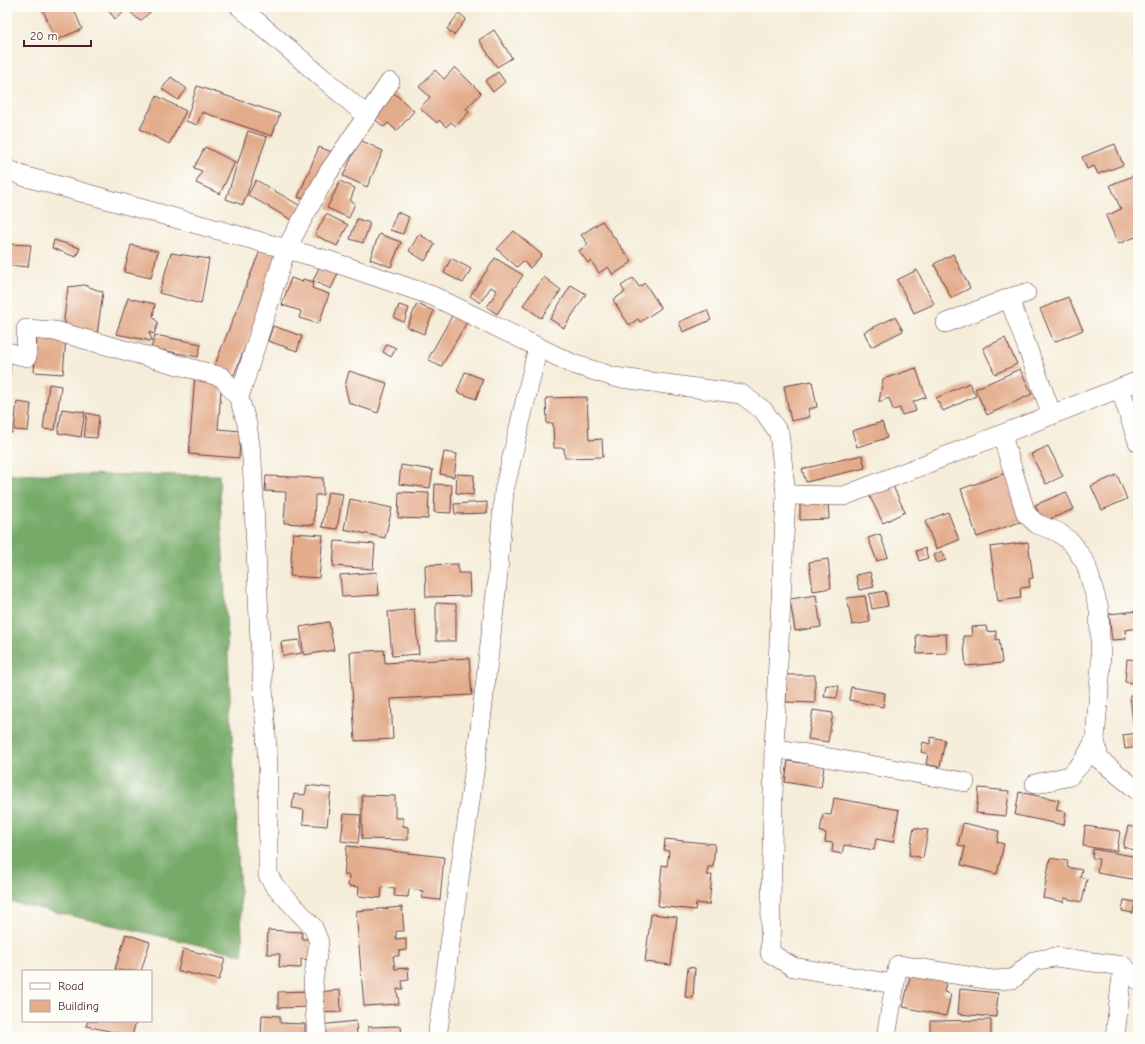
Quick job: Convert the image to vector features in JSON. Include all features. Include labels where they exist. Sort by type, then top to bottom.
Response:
[{"type":"street","points":[[240,7],[367,116]]},
{"type":"street","points":[[239,398],[286,249],[328,173],[390,82]]},
{"type":"street","points":[[7,169],[23,176],[330,261],[433,296],[573,364],[614,377],[741,394],[763,410],[779,434],[786,495],[774,748],[770,953],[794,967],[894,984]]},
{"type":"street","points":[[946,323],[1018,296],[1052,415]]},
{"type":"street","points":[[7,352],[27,357],[26,329],[55,331],[222,377],[239,398],[247,424],[252,458],[260,641],[268,766],[268,875],[274,885],[313,927],[319,942],[313,981],[317,1037]]},
{"type":"street","points":[[437,1037],[480,729],[497,584],[504,491],[538,347]]},
{"type":"street","points":[[786,495],[844,496],[1138,381]]},
{"type":"street","points":[[1120,388],[1138,442]]},
{"type":"street","points":[[1002,435],[1026,514],[1037,524],[1058,532],[1068,539],[1086,564],[1099,609],[1101,658],[1095,740],[1099,759],[1138,791]]},
{"type":"street","points":[[1035,784],[1070,776],[1085,759],[1095,740]]},
{"type":"street","points":[[774,748],[965,782]]},
{"type":"street","points":[[886,1037],[898,965],[992,980],[1013,979],[1033,961],[1055,956],[1124,966],[1138,980]]},
{"type":"street","points":[[1115,1037],[1124,966]]},
{"type":"green space","points":[[7,474],[219,475],[243,955],[7,901]]},
{"type":"building","points":[[73,7],[82,29],[56,40],[42,8]]},
{"type":"building","points":[[106,7],[122,7],[125,11],[115,19]]},
{"type":"building","points":[[125,7],[156,7],[140,21]]},
{"type":"building","points":[[459,13],[466,19],[454,35],[447,29]]},
{"type":"building","points":[[494,30],[512,58],[497,67],[479,40]]},
{"type":"building","points":[[455,67],[481,93],[466,109],[469,112],[456,126],[451,122],[446,127],[439,120],[437,123],[420,108],[430,97],[419,87],[435,70],[444,79]]},
{"type":"building","points":[[498,72],[505,82],[493,92],[485,81]]},
{"type":"building","points":[[171,77],[187,89],[178,100],[162,89]]},
{"type":"building","points":[[197,86],[280,114],[272,136],[202,112],[197,125],[186,121]]},
{"type":"building","points":[[394,93],[414,111],[397,131],[388,123],[384,127],[373,118]]},
{"type":"building","points":[[157,96],[186,111],[169,144],[140,129]]},
{"type":"building","points":[[248,131],[267,137],[243,205],[226,199]]},
{"type":"building","points":[[360,140],[383,151],[367,187],[343,176]]},
{"type":"building","points":[[1115,144],[1123,165],[1098,174],[1094,166],[1087,169],[1082,157]]},
{"type":"building","points":[[205,147],[235,162],[220,194],[196,183],[202,171],[194,168]]},
{"type":"building","points":[[319,147],[332,152],[311,202],[298,197]]},
{"type":"building","points":[[1138,174],[1138,244],[1135,237],[1118,244],[1106,216],[1121,209],[1110,185]]},
{"type":"building","points":[[256,180],[304,208],[295,222],[248,195]]},
{"type":"building","points":[[340,181],[355,188],[350,201],[355,203],[349,218],[327,208]]},
{"type":"building","points":[[397,212],[409,217],[403,234],[390,230]]},
{"type":"building","points":[[326,214],[348,225],[337,246],[315,235]]},
{"type":"building","points":[[357,219],[370,223],[363,243],[350,239]]},
{"type":"building","points":[[602,221],[632,262],[613,275],[608,267],[599,273],[591,261],[588,263],[579,251],[588,244],[581,235]]},
{"type":"building","points":[[514,231],[542,255],[530,268],[523,261],[517,267],[497,249]]},
{"type":"building","points":[[379,234],[401,242],[391,267],[370,259]]},
{"type":"building","points":[[419,234],[435,244],[425,261],[409,251]]},
{"type":"building","points":[[54,240],[80,248],[76,257],[52,248]]},
{"type":"building","points":[[263,243],[283,251],[234,375],[214,367]]},
{"type":"building","points":[[7,244],[31,245],[28,267],[7,265]]},
{"type":"building","points":[[131,245],[158,251],[151,278],[124,272]]},
{"type":"building","points":[[171,253],[209,259],[201,304],[159,293]]},
{"type":"building","points":[[953,254],[970,288],[951,298],[934,264]]},
{"type":"building","points":[[451,258],[471,269],[463,283],[444,273]]},
{"type":"building","points":[[495,258],[523,275],[497,314],[487,307],[497,291],[491,287],[480,303],[470,296]]},
{"type":"building","points":[[320,265],[338,273],[331,289],[313,281]]},
{"type":"building","points":[[917,270],[934,304],[914,313],[897,280]]},
{"type":"building","points":[[544,277],[561,290],[541,318],[523,305]]},
{"type":"building","points":[[291,278],[302,282],[303,279],[314,282],[312,288],[329,294],[319,324],[299,318],[301,311],[282,305]]},
{"type":"building","points":[[633,278],[639,287],[645,283],[661,308],[640,322],[638,319],[629,325],[613,300],[625,292],[621,286]]},
{"type":"building","points":[[84,285],[103,292],[97,335],[67,328],[64,319],[68,287]]},
{"type":"building","points":[[571,285],[586,294],[564,328],[550,319]]},
{"type":"building","points":[[1068,297],[1083,330],[1054,342],[1040,309]]},
{"type":"building","points":[[128,298],[155,304],[153,317],[158,323],[154,334],[149,332],[152,341],[116,334]]},
{"type":"building","points":[[417,304],[434,311],[424,334],[407,327]]},
{"type":"building","points":[[399,305],[409,308],[404,322],[394,318]]},
{"type":"building","points":[[707,310],[711,320],[683,332],[679,322]]},
{"type":"building","points":[[453,314],[467,322],[441,367],[428,359]]},
{"type":"building","points":[[895,317],[903,331],[871,347],[864,332]]},
{"type":"building","points":[[273,326],[302,336],[297,351],[268,341]]},
{"type":"building","points":[[37,335],[66,338],[63,374],[34,372]]},
{"type":"building","points":[[155,335],[201,344],[198,357],[151,348]]},
{"type":"building","points":[[1005,338],[1017,364],[995,374],[983,348]]},
{"type":"building","points":[[387,344],[396,348],[391,357],[383,352]]},
{"type":"building","points":[[7,360],[11,360],[9,383],[7,383]]},
{"type":"building","points":[[916,368],[926,397],[913,402],[916,411],[902,415],[900,408],[893,410],[889,398],[879,402],[883,379]]},
{"type":"building","points":[[1020,369],[1032,394],[987,415],[975,389]]},
{"type":"building","points":[[349,371],[387,383],[378,413],[349,403],[345,386]]},
{"type":"building","points":[[465,372],[483,379],[476,399],[457,392]]},
{"type":"building","points":[[195,374],[222,377],[218,429],[241,431],[239,458],[189,454]]},
{"type":"building","points":[[812,381],[817,407],[808,409],[810,417],[791,421],[784,386]]},
{"type":"building","points":[[969,383],[976,396],[943,411],[936,398]]},
{"type":"building","points":[[49,384],[61,386],[55,430],[43,429]]},
{"type":"building","points":[[587,397],[589,440],[602,439],[603,457],[565,458],[564,448],[554,448],[553,423],[547,424],[546,398]]},
{"type":"building","points":[[7,402],[11,402],[12,433],[7,433]]},
{"type":"building","points":[[17,402],[31,404],[28,431],[14,430]]},
{"type":"building","points":[[62,409],[85,412],[81,437],[58,433]]},
{"type":"building","points":[[87,413],[99,416],[97,438],[84,437]]},
{"type":"building","points":[[882,422],[887,438],[857,447],[852,431]]},
{"type":"building","points":[[1048,446],[1063,476],[1046,484],[1031,454]]},
{"type":"building","points":[[444,452],[457,454],[454,477],[440,474]]},
{"type":"building","points":[[862,455],[865,468],[806,482],[802,469]]},
{"type":"building","points":[[401,465],[433,470],[430,488],[399,484]]},
{"type":"building","points":[[1006,473],[1023,521],[977,537],[961,489]]},
{"type":"building","points":[[457,474],[474,475],[473,495],[456,493]]},
{"type":"building","points":[[1117,475],[1127,499],[1102,510],[1091,486]]},
{"type":"building","points":[[266,476],[323,478],[323,495],[315,495],[314,525],[284,523],[286,492],[265,491]]},
{"type":"building","points":[[435,484],[452,485],[451,513],[434,512]]},
{"type":"building","points":[[892,484],[905,512],[883,523],[869,495]]},
{"type":"building","points":[[328,492],[343,494],[337,529],[322,527]]},
{"type":"building","points":[[399,492],[429,493],[428,519],[398,518]]},
{"type":"building","points":[[1066,492],[1074,509],[1043,522],[1035,505]]},
{"type":"building","points":[[350,499],[392,508],[385,538],[344,529]]},
{"type":"building","points":[[828,501],[829,519],[800,520],[800,502]]},
{"type":"building","points":[[487,502],[487,513],[455,514],[454,504]]},
{"type":"building","points":[[948,512],[959,540],[936,549],[925,521]]},
{"type":"building","points":[[293,533],[323,535],[319,578],[290,576]]},
{"type":"building","points":[[880,534],[888,557],[877,561],[868,538]]},
{"type":"building","points":[[335,541],[375,544],[373,569],[333,566]]},
{"type":"building","points":[[1028,542],[1033,578],[1029,579],[1030,587],[1020,588],[1021,598],[998,601],[990,547]]},
{"type":"building","points":[[925,548],[928,558],[919,561],[916,551]]},
{"type":"building","points":[[942,551],[946,560],[937,563],[934,555]]},
{"type":"building","points":[[828,559],[831,588],[813,591],[809,562]]},
{"type":"building","points":[[458,564],[458,573],[469,573],[470,596],[426,597],[425,565]]},
{"type":"building","points":[[377,572],[379,595],[342,597],[340,575]]},
{"type":"building","points":[[870,572],[874,587],[859,590],[856,575]]},
{"type":"building","points":[[885,591],[888,606],[872,609],[869,594]]},
{"type":"building","points":[[816,595],[821,627],[795,631],[790,599]]},
{"type":"building","points":[[865,596],[870,622],[852,625],[847,598]]},
{"type":"building","points":[[436,603],[456,604],[456,641],[436,641]]},
{"type":"building","points":[[414,609],[419,654],[392,656],[388,612]]},
{"type":"building","points":[[1138,611],[1138,628],[1125,630],[1126,639],[1112,640],[1109,614]]},
{"type":"building","points":[[329,622],[334,650],[304,655],[300,627]]},
{"type":"building","points":[[986,626],[987,632],[996,631],[996,640],[999,639],[1002,663],[966,666],[963,636],[972,636],[971,627]]},
{"type":"building","points":[[946,634],[947,653],[917,654],[916,635]]},
{"type":"building","points":[[299,640],[302,653],[283,656],[281,642]]},
{"type":"building","points":[[384,650],[385,663],[469,658],[472,695],[391,699],[393,739],[355,741],[350,652]]},
{"type":"building","points":[[1127,659],[1138,660],[1138,683],[1125,682]]},
{"type":"building","points":[[786,675],[815,675],[815,703],[786,702]]},
{"type":"building","points":[[826,685],[839,686],[837,698],[824,697]]},
{"type":"building","points":[[851,687],[885,693],[883,707],[849,700]]},
{"type":"building","points":[[1138,694],[1138,724],[1133,724],[1130,695]]},
{"type":"building","points":[[813,710],[833,713],[828,742],[808,739]]},
{"type":"building","points":[[1138,733],[1138,747],[1125,749],[1123,735]]},
{"type":"building","points":[[931,737],[945,740],[940,767],[926,764],[928,754],[921,752],[923,742],[930,744]]},
{"type":"building","points":[[788,761],[824,766],[821,788],[785,782]]},
{"type":"building","points":[[307,785],[331,788],[327,826],[303,824],[304,810],[292,808],[294,794],[305,795]]},
{"type":"building","points":[[979,788],[1009,791],[1006,816],[976,813]]},
{"type":"building","points":[[1019,792],[1059,800],[1056,810],[1066,812],[1064,825],[1015,815]]},
{"type":"building","points":[[362,795],[395,796],[395,818],[403,818],[403,826],[408,827],[408,840],[362,839]]},
{"type":"building","points":[[834,798],[899,810],[893,842],[876,839],[874,850],[844,845],[842,854],[832,852],[833,843],[825,842],[826,833],[820,832],[823,814],[831,815]]},
{"type":"building","points":[[344,814],[361,815],[358,843],[341,841]]},
{"type":"building","points":[[963,823],[999,831],[997,842],[1004,844],[997,874],[961,865],[965,847],[958,845]]},
{"type":"building","points":[[1085,826],[1120,831],[1117,851],[1083,846]]},
{"type":"building","points":[[1128,826],[1138,828],[1138,851],[1123,847]]},
{"type":"building","points":[[914,828],[928,830],[923,858],[909,855]]},
{"type":"building","points":[[665,839],[715,844],[713,867],[708,867],[707,875],[712,875],[709,905],[696,903],[695,910],[658,906],[662,865],[667,866],[669,851],[664,850]]},
{"type":"building","points":[[347,846],[444,857],[440,900],[422,898],[423,891],[409,889],[408,897],[394,896],[395,888],[382,887],[381,898],[358,896],[359,887],[348,886],[349,875],[344,875]]},
{"type":"building","points":[[1093,849],[1138,857],[1138,880],[1097,873],[1099,859],[1092,858]]},
{"type":"building","points":[[1050,858],[1068,861],[1067,867],[1082,870],[1080,877],[1087,879],[1082,902],[1064,898],[1064,902],[1043,898]]},
{"type":"building","points":[[1124,900],[1135,902],[1133,913],[1122,911]]},
{"type":"building","points":[[402,907],[404,931],[396,931],[396,939],[406,938],[406,950],[399,951],[399,956],[393,956],[395,969],[408,968],[409,980],[402,981],[403,989],[397,989],[399,1004],[364,1006],[356,911]]},
{"type":"building","points":[[651,914],[677,917],[671,965],[645,962]]},
{"type":"building","points":[[268,930],[302,932],[302,939],[312,939],[311,960],[301,959],[301,968],[279,967],[280,954],[267,954]]},
{"type":"building","points":[[126,934],[150,942],[141,970],[115,969]]},
{"type":"building","points":[[183,949],[225,959],[219,980],[178,971]]},
{"type":"building","points":[[688,967],[695,968],[693,998],[685,997]]},
{"type":"building","points":[[910,976],[947,979],[944,992],[951,994],[946,1016],[903,1007]]},
{"type":"building","points":[[960,989],[998,993],[996,1017],[958,1014]]},
{"type":"building","points":[[340,990],[341,1012],[318,1013],[317,992]]},
{"type":"building","points":[[309,991],[310,1007],[278,1008],[278,992]]},
{"type":"building","points":[[262,1015],[280,1016],[280,1023],[305,1024],[305,1037],[261,1037]]},
{"type":"building","points":[[991,1020],[991,1037],[930,1037],[930,1021]]},
{"type":"building","points":[[356,1021],[357,1037],[320,1037],[319,1025]]},
{"type":"building","points":[[88,1022],[136,1022],[132,1036],[86,1026]]},
{"type":"building","points":[[401,1026],[402,1037],[368,1037],[368,1027]]}]
